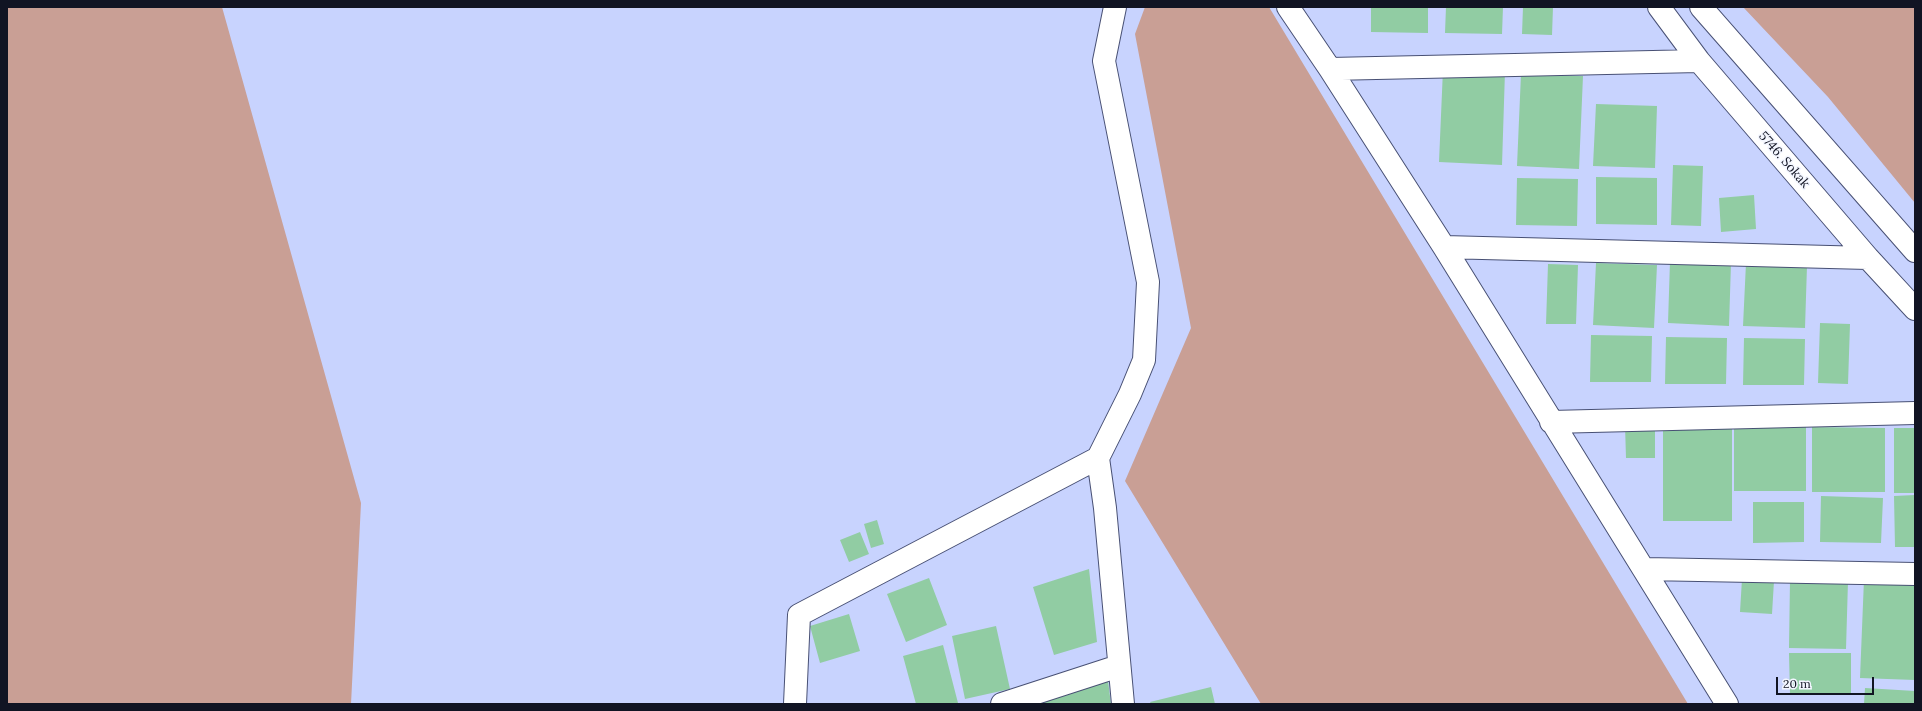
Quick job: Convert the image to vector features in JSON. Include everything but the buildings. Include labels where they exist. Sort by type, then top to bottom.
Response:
[{"type":"street","points":[[1115,7],[1104,61],[1148,282],[1144,360],[1130,394],[1098,458],[1105,508],[1123,704]]},
{"type":"street","points":[[1288,7],[1330,69],[1444,247],[1551,422],[1645,569],[1727,704]]},
{"type":"street","name":"5746. Sokak","points":[[1659,7],[1699,61],[1868,258],[1915,309]]},
{"type":"street","points":[[1701,7],[1915,251]]},
{"type":"street","points":[[1330,69],[1699,61]]},
{"type":"street","points":[[1444,247],[1868,258]]},
{"type":"street","points":[[1551,422],[1915,413]]},
{"type":"street","points":[[795,704],[799,615],[1098,458]]},
{"type":"street","points":[[1645,569],[1915,574]]},
{"type":"street","points":[[1002,704],[1119,666]]},
{"type":"shaded area","points":[[7,7],[222,7],[361,503],[351,704],[7,704]]},
{"type":"shaded area","points":[[1145,7],[1269,7],[1688,704],[1261,704],[1125,481],[1191,328],[1135,34]]},
{"type":"shaded area","points":[[1743,7],[1915,7],[1915,203],[1828,97]]}]
